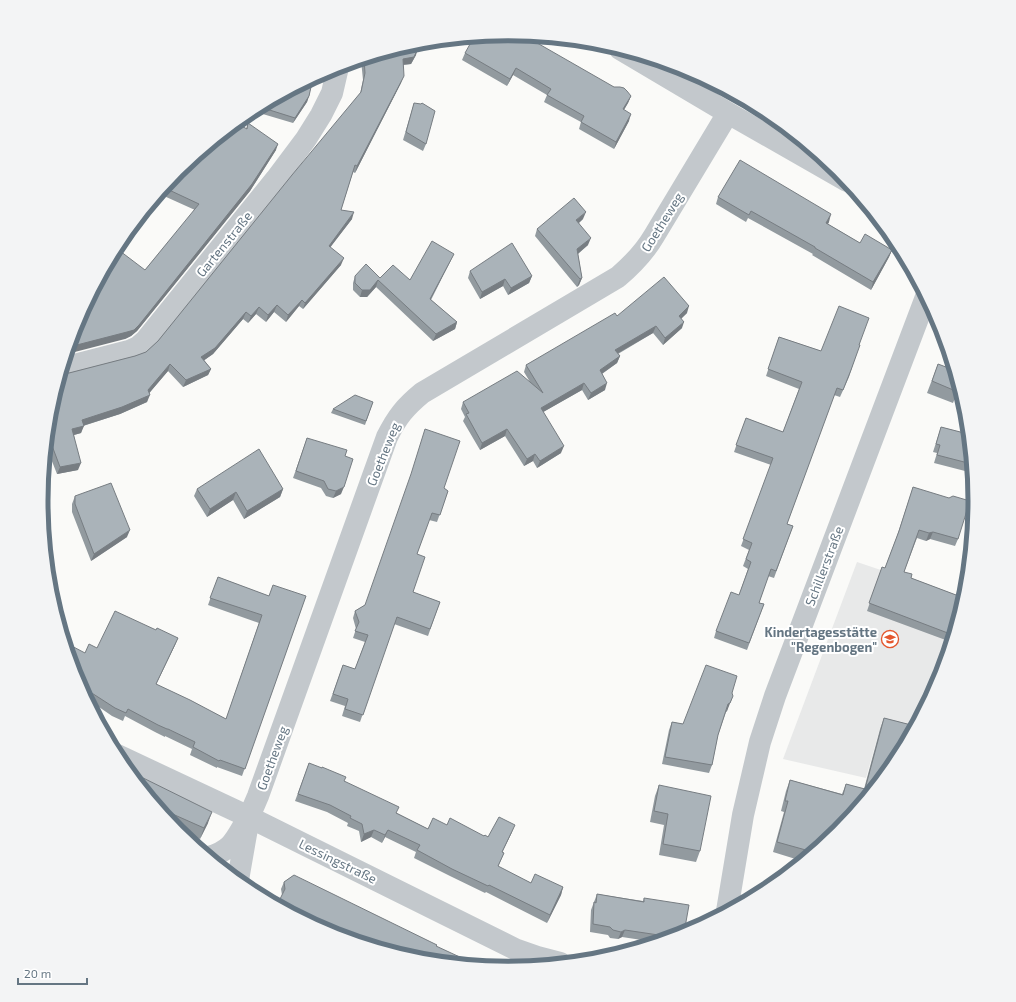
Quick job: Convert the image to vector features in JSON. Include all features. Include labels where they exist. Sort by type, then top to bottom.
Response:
[{"type":"street","points":[[639,60],[825,169]]},
{"type":"street","name":"Gartenstraße","points":[[68,367],[129,351],[138,347],[146,340],[271,185],[306,139],[321,115],[332,92],[336,74]]},
{"type":"street","name":"Goetheweg","points":[[239,874],[248,817],[258,796],[388,437],[402,412],[422,393],[618,277],[633,264],[647,249],[728,113]]},
{"type":"street","name":"Schillerstraße","points":[[728,905],[743,815],[760,742],[773,702],[923,304]]},
{"type":"street","name":"Lessingstraße","points":[[128,760],[248,817],[517,950],[546,959]]},
{"type":"street","points":[[215,855],[223,852],[234,842],[248,817]]},
{"type":"shaded area","name":"Kindertagesstätte \"Regenbogen\"","points":[[857,562],[958,596],[944,649],[921,704],[904,735],[880,728],[866,778],[783,759]]},
{"type":"building","points":[[508,41],[535,42],[614,87],[624,88],[631,96],[623,109],[631,114],[616,142],[581,122],[584,116],[547,95],[551,89],[516,68],[510,79],[465,53],[471,43]]},
{"type":"building","points":[[417,50],[414,57],[403,59],[404,76],[357,166],[355,165],[341,210],[354,212],[329,246],[344,258],[305,303],[302,300],[288,315],[277,305],[268,315],[259,307],[251,316],[246,312],[215,348],[201,357],[211,369],[186,380],[170,364],[148,390],[150,395],[122,407],[82,420],[84,426],[72,429],[81,463],[60,467],[52,445],[57,411],[66,373],[135,356],[146,352],[158,341],[361,92],[365,73],[364,64]]},
{"type":"building","points":[[311,85],[309,96],[295,118],[268,109]]},
{"type":"building","points":[[414,103],[422,103],[435,111],[426,144],[406,132]]},
{"type":"building","points":[[248,123],[278,144],[252,184],[134,330],[75,345],[95,298],[122,252],[145,270],[199,204],[169,190],[205,155],[228,136],[242,126],[247,129]]},
{"type":"building","points":[[740,160],[831,214],[826,223],[860,243],[865,234],[892,250],[873,282],[751,211],[749,215],[718,197]]},
{"type":"building","points":[[574,198],[586,212],[576,220],[591,238],[577,249],[582,278],[580,279],[537,229]]},
{"type":"building","points":[[432,241],[454,254],[430,299],[457,322],[436,334],[378,280],[370,290],[362,290],[355,283],[355,276],[366,264],[380,278],[393,265],[410,280]]},
{"type":"building","points":[[512,243],[532,276],[511,288],[505,279],[482,292],[470,271]]},
{"type":"building","points":[[664,277],[689,306],[679,316],[684,322],[665,338],[656,326],[615,350],[620,356],[600,370],[607,383],[591,393],[584,383],[541,408],[564,446],[540,461],[535,454],[527,459],[507,429],[482,443],[466,414],[469,413],[463,402],[517,371],[543,393],[526,365],[615,313],[617,316]]},
{"type":"building","points":[[839,306],[869,318],[843,390],[837,388],[787,524],[793,526],[776,571],[771,569],[759,603],[764,604],[749,643],[716,631],[731,592],[739,595],[751,562],[746,559],[752,543],[743,539],[773,458],[736,445],[746,418],[783,432],[802,382],[768,369],[779,337],[821,351]]},
{"type":"building","points":[[938,364],[946,367],[947,364],[954,390],[932,381]]},
{"type":"building","points":[[355,395],[373,402],[366,421],[333,409]]},
{"type":"building","points":[[941,427],[963,433],[966,463],[937,455],[940,445],[936,444]]},
{"type":"building","points":[[425,429],[460,441],[444,488],[448,491],[440,515],[432,513],[417,554],[425,557],[413,592],[440,602],[430,629],[397,617],[363,715],[345,709],[348,699],[333,694],[343,665],[355,669],[368,635],[355,631],[359,622],[355,611],[365,605],[411,474]]},
{"type":"building","points":[[307,438],[347,450],[345,456],[353,459],[344,487],[336,491],[328,489],[324,481],[296,471]]},
{"type":"building","points":[[259,449],[283,489],[247,511],[236,492],[210,509],[197,489]]},
{"type":"building","points":[[111,483],[130,530],[94,554],[75,504],[75,496]]},
{"type":"building","points":[[913,487],[949,498],[953,496],[968,500],[968,508],[958,539],[919,530],[904,572],[912,574],[911,578],[958,596],[948,633],[869,603],[882,567],[885,568]]},
{"type":"building","points":[[218,577],[269,596],[273,585],[306,596],[245,769],[220,760],[219,761],[193,747],[195,742],[128,709],[126,713],[115,708],[89,692],[71,646],[85,653],[89,644],[97,648],[115,611],[156,630],[157,628],[178,638],[156,684],[226,719],[262,615],[210,598]]},
{"type":"building","points":[[706,665],[737,676],[732,693],[733,696],[728,704],[718,735],[712,765],[665,757],[672,722],[683,724]]},
{"type":"building","points":[[884,718],[910,725],[890,757],[873,781],[854,804],[811,847],[807,850],[777,842],[788,801],[785,801],[790,780],[843,795],[846,784],[865,789]]},
{"type":"building","points":[[309,763],[346,777],[344,781],[399,807],[396,813],[428,829],[433,818],[447,825],[450,818],[488,837],[499,817],[515,825],[502,852],[504,853],[498,866],[531,883],[535,874],[563,887],[550,915],[489,885],[488,886],[452,869],[417,850],[420,845],[388,830],[385,835],[374,830],[364,834],[362,824],[350,818],[351,816],[330,805],[298,794]]},
{"type":"building","points":[[140,776],[212,812],[204,828],[171,813]]},
{"type":"building","points":[[659,785],[711,796],[700,851],[663,844],[668,814],[654,811]]},
{"type":"building","points":[[294,875],[463,958],[418,952],[389,945],[360,937],[332,926],[305,914],[280,900],[285,889],[284,882]]},
{"type":"building","points":[[597,894],[644,902],[644,898],[689,905],[685,925],[660,935],[625,930],[621,932],[613,930],[610,927],[593,924],[594,902],[596,903]]},
{"type":"place","name":"Kindertagesstätte \"Regenbogen\"","points":[[890,639]]}]
